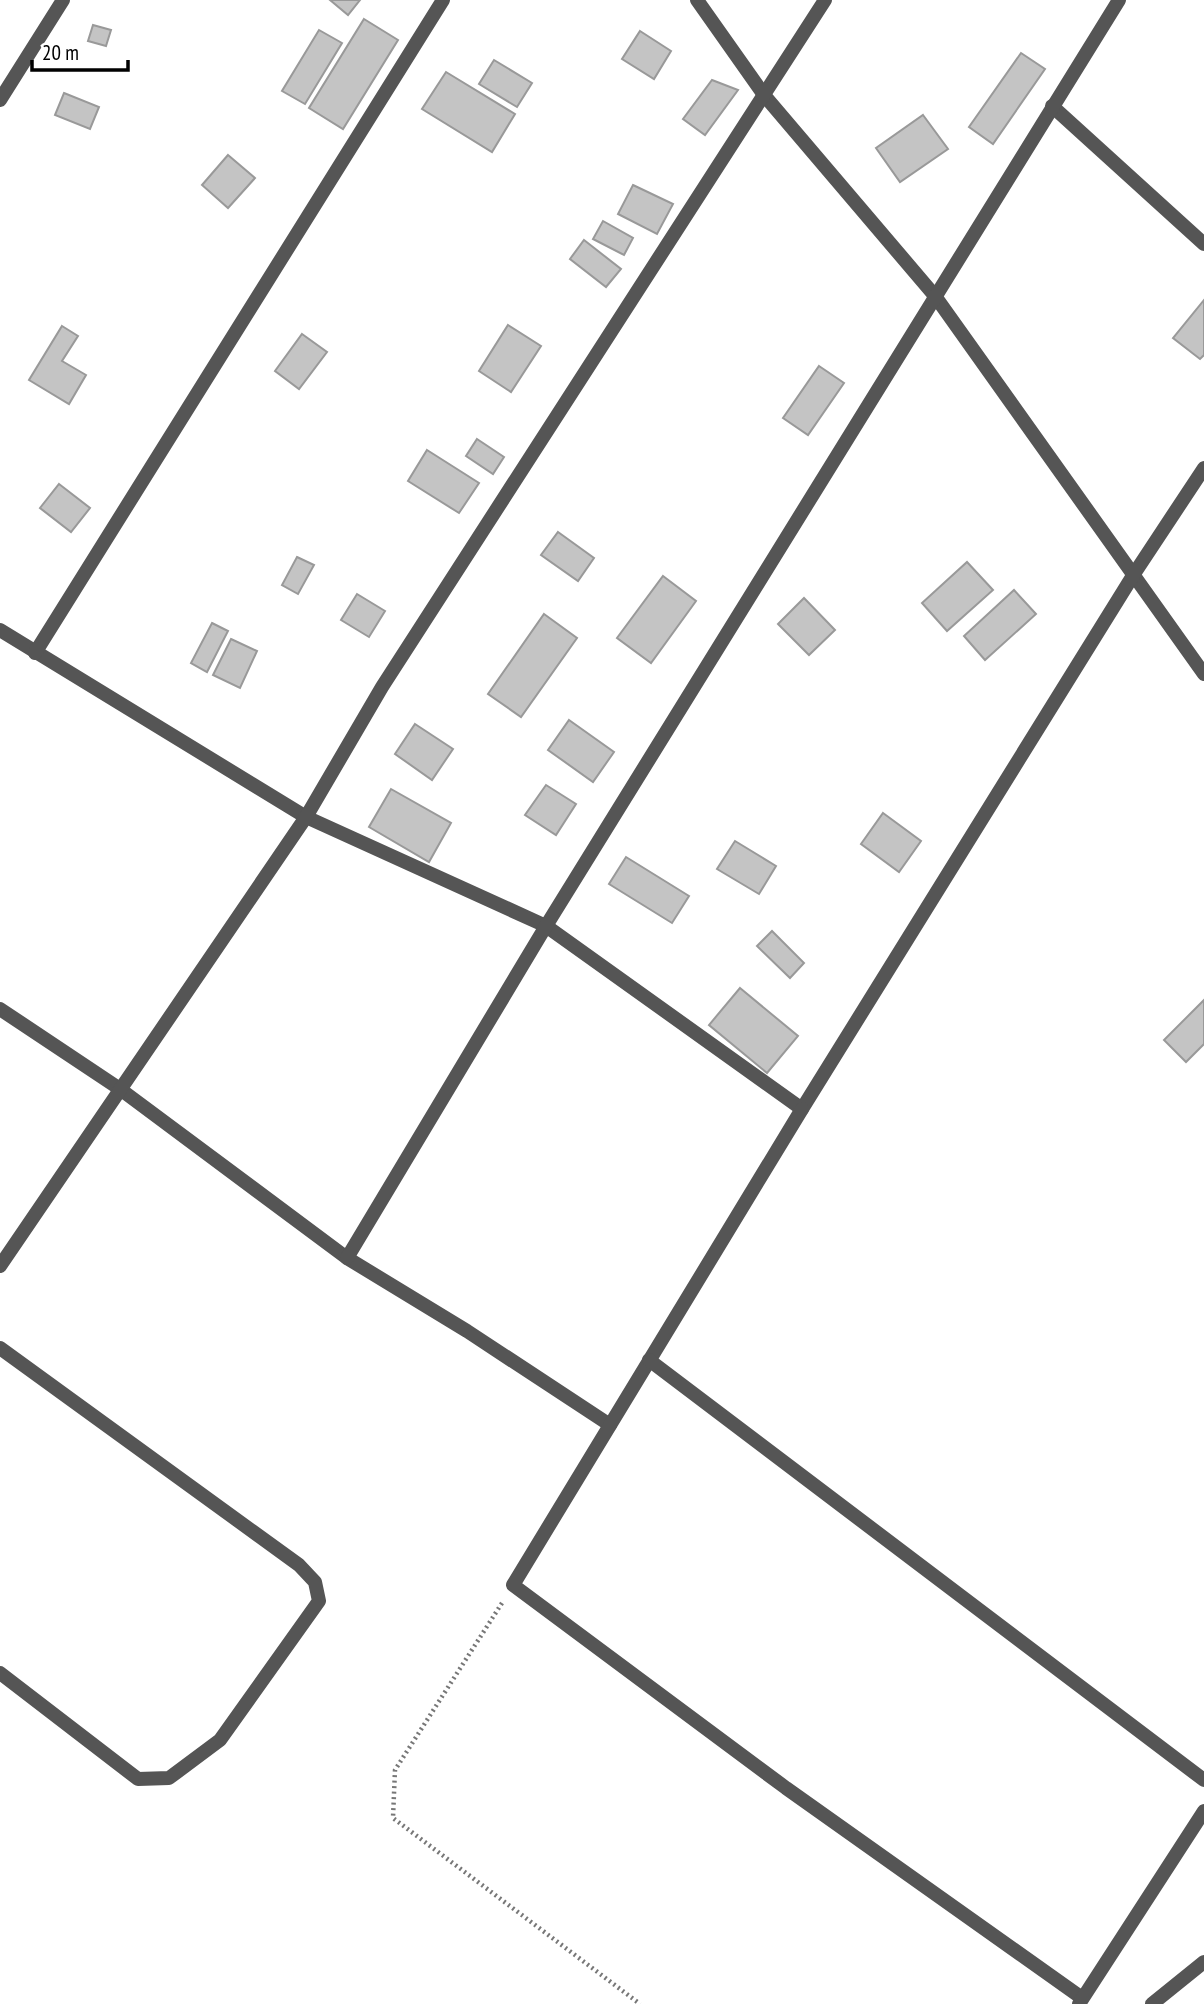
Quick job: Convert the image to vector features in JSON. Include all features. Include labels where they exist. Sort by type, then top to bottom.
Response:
[{"type":"street","points":[[0,100],[63,0]]},
{"type":"street","points":[[35,653],[443,0]]},
{"type":"street","points":[[696,0],[764,95],[935,296],[1204,674]]},
{"type":"street","points":[[0,1266],[306,817],[382,687],[825,0]]},
{"type":"street","points":[[347,1258],[546,926],[1119,0]]},
{"type":"street","points":[[1052,106],[1204,244]]},
{"type":"street","points":[[1204,468],[1134,575],[802,1109],[513,1585],[786,1788],[1080,2001],[1204,1811]]},
{"type":"street","points":[[0,630],[306,817],[546,926],[802,1109]]},
{"type":"street","points":[[0,1009],[120,1089],[347,1258],[467,1331],[610,1425]]},
{"type":"street","points":[[0,1348],[299,1564],[315,1582],[319,1601],[220,1740],[169,1778],[138,1779],[0,1673]]},
{"type":"street","points":[[649,1360],[1204,1780]]},
{"type":"street","points":[[1152,2004],[1204,1962]]},
{"type":"path","points":[[513,1585],[396,1770],[393,1818],[640,2004]]},
{"type":"building","points":[[330,0],[360,0],[348,15]]},
{"type":"building","points":[[364,19],[398,40],[343,129],[309,108]]},
{"type":"building","points":[[93,25],[111,30],[106,46],[88,41]]},
{"type":"building","points":[[319,30],[342,43],[305,104],[282,91]]},
{"type":"building","points":[[640,31],[671,51],[654,79],[622,59]]},
{"type":"building","points":[[1021,53],[1045,69],[993,144],[969,127]]},
{"type":"building","points":[[494,60],[532,83],[517,107],[479,84]]},
{"type":"building","points":[[446,72],[515,114],[492,152],[422,109]]},
{"type":"building","points":[[712,80],[738,90],[705,135],[683,119]]},
{"type":"building","points":[[64,93],[99,107],[90,129],[55,115]]},
{"type":"building","points":[[923,115],[948,149],[900,182],[876,148]]},
{"type":"building","points":[[228,155],[255,178],[228,208],[202,185]]},
{"type":"building","points":[[633,185],[673,204],[657,234],[618,214]]},
{"type":"building","points":[[603,221],[633,238],[624,255],[593,239]]},
{"type":"building","points":[[584,240],[621,269],[606,287],[570,259]]},
{"type":"building","points":[[1204,300],[1204,355],[1200,359],[1173,338]]},
{"type":"building","points":[[508,325],[541,346],[511,392],[479,371]]},
{"type":"building","points":[[62,326],[78,336],[62,361],[86,375],[69,404],[29,380]]},
{"type":"building","points":[[302,334],[327,352],[299,389],[275,371]]},
{"type":"building","points":[[819,366],[844,383],[808,435],[783,418]]},
{"type":"building","points":[[477,439],[504,457],[493,474],[466,456]]},
{"type":"building","points":[[427,450],[479,483],[459,513],[408,481]]},
{"type":"building","points":[[59,484],[90,508],[71,532],[40,508]]},
{"type":"building","points":[[558,532],[594,558],[578,581],[541,555]]},
{"type":"building","points":[[297,557],[314,565],[298,594],[282,585]]},
{"type":"building","points":[[967,562],[993,590],[947,631],[922,603]]},
{"type":"building","points":[[663,576],[696,601],[651,663],[617,638]]},
{"type":"building","points":[[1014,590],[1036,614],[985,660],[964,636]]},
{"type":"building","points":[[357,594],[385,611],[369,637],[341,620]]},
{"type":"building","points":[[804,598],[835,630],[809,655],[778,624]]},
{"type":"building","points":[[544,614],[577,638],[521,717],[488,694]]},
{"type":"building","points":[[212,623],[228,631],[207,672],[191,663]]},
{"type":"building","points":[[231,639],[257,651],[240,688],[213,675]]},
{"type":"building","points":[[569,720],[614,752],[593,782],[548,750]]},
{"type":"building","points":[[415,724],[453,749],[432,780],[395,754]]},
{"type":"building","points":[[546,785],[576,804],[556,835],[525,815]]},
{"type":"building","points":[[391,789],[451,823],[429,862],[369,827]]},
{"type":"building","points":[[883,813],[921,841],[899,872],[861,844]]},
{"type":"building","points":[[735,841],[776,866],[759,894],[717,869]]},
{"type":"building","points":[[626,857],[689,896],[672,923],[609,884]]},
{"type":"building","points":[[772,931],[804,963],[790,978],[757,946]]},
{"type":"building","points":[[740,988],[798,1036],[767,1073],[709,1025]]},
{"type":"building","points":[[1204,1000],[1204,1044],[1186,1062],[1164,1040]]}]
